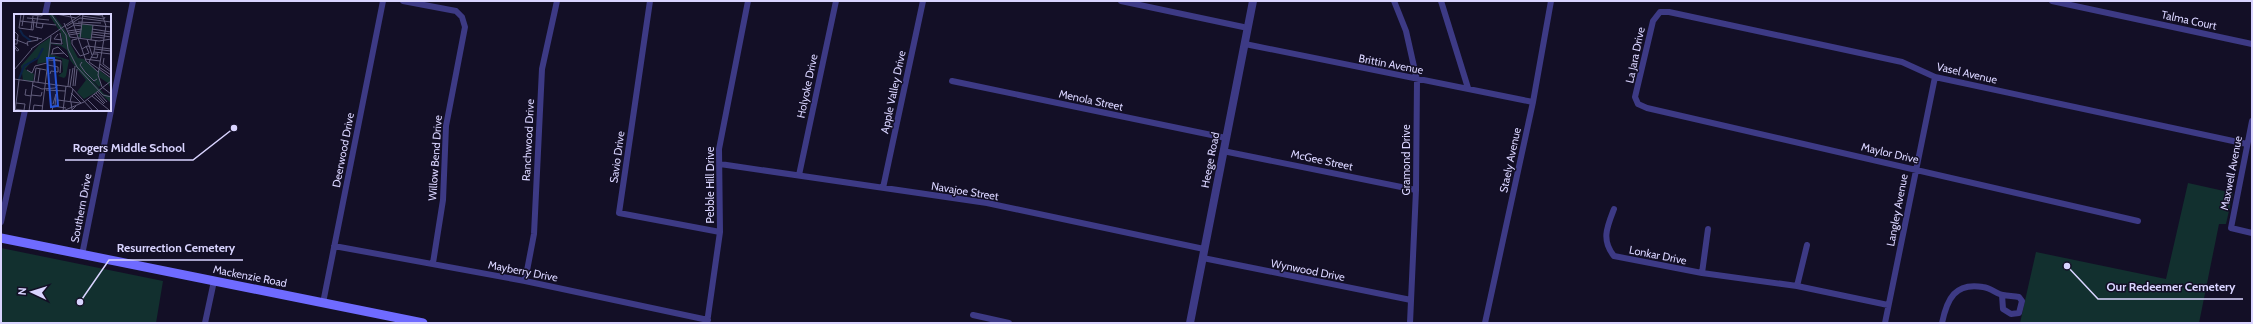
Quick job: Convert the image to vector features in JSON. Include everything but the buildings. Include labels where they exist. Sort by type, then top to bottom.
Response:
[{"type":"main road","name":"Mackenzie Road","points":[[1,238],[423,323]]},
{"type":"street","points":[[45,14],[48,1]]},
{"type":"street","name":"Southern Drive","points":[[111,111],[133,1]]},
{"type":"street","name":"Deerwood Drive","points":[[323,303],[383,1]]},
{"type":"street","name":"Willow Bend Drive","points":[[403,1],[456,11],[462,17],[465,27],[446,126],[443,200],[433,263]]},
{"type":"street","name":"Ranchwood Drive","points":[[525,281],[534,234],[542,70],[557,1]]},
{"type":"street","name":"Savio Drive","points":[[650,1],[619,213],[720,232]]},
{"type":"street","name":"Pebble Hill Drive","points":[[708,321],[720,232],[719,149],[748,1]]},
{"type":"street","name":"Holyoke Drive","points":[[798,175],[836,1]]},
{"type":"street","name":"Apple Valley Drive","points":[[883,188],[923,1]]},
{"type":"street","points":[[1121,1],[1248,28]]},
{"type":"street","name":"Heege Road","points":[[1190,323],[1254,1]]},
{"type":"street","name":"Gramond Drive","points":[[1394,1],[1406,31],[1416,80],[1416,190],[1410,323]]},
{"type":"street","points":[[1441,1],[1468,88]]},
{"type":"street","name":"Staely Avenue","points":[[1485,323],[1533,102],[1551,1]]},
{"type":"street","name":"Talma Court","points":[[2052,1],[2252,44]]},
{"type":"street","name":"Vasel Avenue","points":[[1660,12],[1676,14],[1902,62],[1935,77],[2247,144]]},
{"type":"street","name":"La Jara Drive","points":[[1638,104],[1636,97],[1653,21],[1660,12]]},
{"type":"street","name":"Brittin Avenue","points":[[1245,44],[1416,80],[1468,88],[1533,102]]},
{"type":"street","name":"Langley Avenue","points":[[1884,323],[1935,77]]},
{"type":"street","name":"Menola Street","points":[[952,81],[1226,138]]},
{"type":"street","name":"Maylor Drive","points":[[1638,104],[1647,108],[1915,168],[2138,221]]},
{"type":"street","points":[[1,222],[25,111]]},
{"type":"street","name":"Southern Drive","points":[[82,255],[111,111]]},
{"type":"street","name":"Maxwell Avenue","points":[[2252,121],[2230,228],[2252,233]]},
{"type":"street","name":"McGee Street","points":[[1224,150],[1416,190]]},
{"type":"street","name":"Navajoe Street","points":[[720,164],[987,203],[1204,249]]},
{"type":"street","name":"Lonkar Drive","points":[[1614,209],[1606,230],[1608,248],[1614,256],[1702,273],[1797,286],[1888,305]]},
{"type":"street","points":[[1702,273],[1708,229]]},
{"type":"street","points":[[1797,286],[1807,245]]},
{"type":"street","name":"Mayberry Drive","points":[[334,246],[525,281],[708,321]]},
{"type":"street","name":"Wynwood Drive","points":[[1202,258],[1410,300]]},
{"type":"street","points":[[205,323],[214,281]]},
{"type":"street","points":[[1942,323],[1947,303],[1953,293],[1966,287],[1984,287],[2002,296]]},
{"type":"street","points":[[973,316],[1009,323]]},
{"type":"green space","points":[[2188,183],[2233,193],[2226,224],[2219,224],[2199,323],[2020,323],[2036,252],[2166,279]]},
{"type":"green space","points":[[1,248],[163,281],[156,323],[1,323]]},
{"type":"place","name":"Rogers Middle School","points":[[234,128]]},
{"type":"place","name":"Our Redeemer Cemetery","points":[[2067,266]]},
{"type":"place","name":"Resurrection Cemetery","points":[[80,302]]}]
